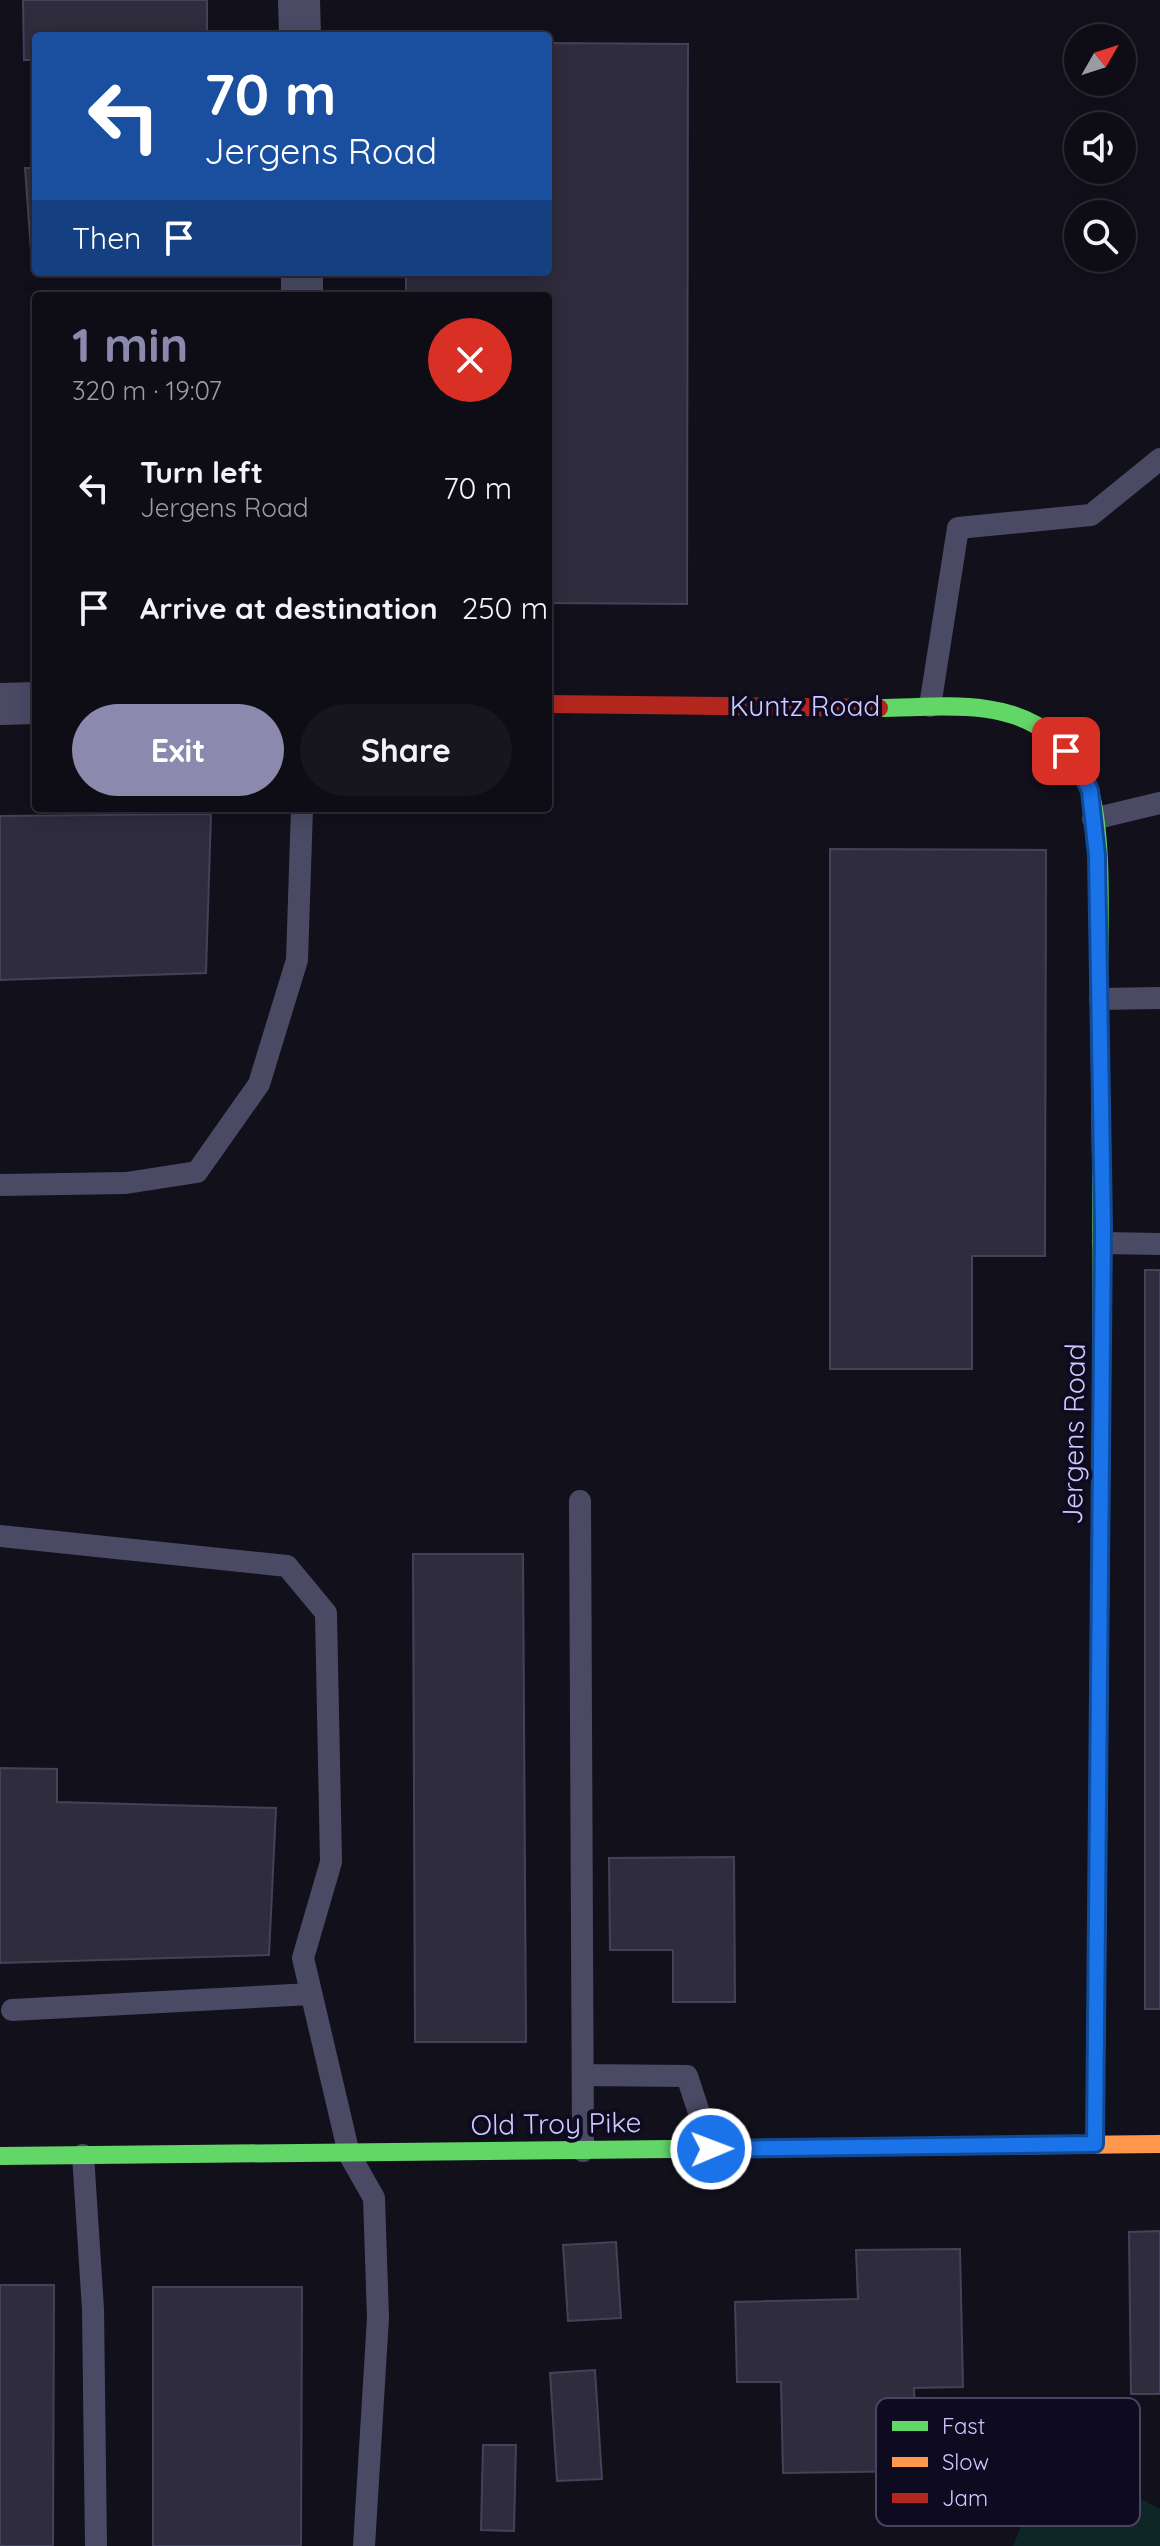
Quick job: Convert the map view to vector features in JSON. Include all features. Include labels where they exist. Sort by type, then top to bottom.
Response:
[{"type":"street","points":[[299,0],[300,32]]},
{"type":"street","points":[[0,704],[32,703]]},
{"type":"street","name":"Kuntz Road","points":[[552,704],[997,709],[1025,718],[1054,737]]},
{"type":"street","name":"Jergens Road","points":[[1054,737],[1090,791],[1100,999],[1103,1243],[1095,2144]]},
{"type":"street","name":"Old Troy Pike","points":[[0,2156],[1160,2144]]},
{"type":"lane","points":[[930,706],[958,528],[1091,515],[1160,459]]},
{"type":"lane","points":[[1093,819],[1160,803]]},
{"type":"lane","points":[[0,1185],[126,1183],[197,1172],[259,1084],[297,960],[302,812]]},
{"type":"lane","points":[[1100,999],[1160,998]]},
{"type":"lane","points":[[1103,1243],[1160,1244]]},
{"type":"lane","points":[[580,1501],[583,2151]]},
{"type":"lane","points":[[0,1536],[287,1566],[326,1613],[331,1862],[303,1958],[349,2154],[374,2198],[378,2318],[364,2546]]},
{"type":"lane","points":[[12,2010],[311,1994]]},
{"type":"lane","points":[[583,2075],[687,2076],[711,2149]]},
{"type":"lane","points":[[83,2155],[93,2309],[96,2546]]},
{"type":"green space","points":[[1140,2498],[1160,2509],[1160,2546],[1013,2546],[1021,2526],[1140,2526]]},
{"type":"building","points":[[23,0],[207,0],[207,32],[32,32],[32,60],[24,60]]},
{"type":"building","points":[[552,43],[688,44],[687,604],[552,603],[552,292],[406,292],[406,276],[552,276]]},
{"type":"building","points":[[25,168],[32,168],[31,251]]},
{"type":"building","points":[[211,814],[206,973],[0,980],[0,816]]},
{"type":"building","points":[[830,849],[1046,850],[1045,1256],[972,1256],[972,1369],[830,1369]]},
{"type":"building","points":[[1145,1270],[1160,1270],[1160,2009],[1145,2009]]},
{"type":"building","points":[[413,1554],[523,1554],[526,2042],[415,2042]]},
{"type":"building","points":[[0,1768],[57,1769],[57,1802],[276,1808],[269,1955],[0,1963]]},
{"type":"building","points":[[734,1857],[735,2002],[673,2002],[673,1950],[610,1950],[609,1858]]},
{"type":"building","points":[[1160,2231],[1160,2394],[1131,2394],[1129,2232]]},
{"type":"building","points":[[616,2242],[621,2318],[568,2321],[563,2245]]},
{"type":"building","points":[[960,2249],[963,2387],[914,2388],[914,2398],[876,2398],[876,2472],[783,2473],[781,2382],[737,2382],[735,2302],[858,2299],[856,2250]]},
{"type":"building","points":[[0,2285],[54,2285],[53,2546],[0,2546]]},
{"type":"building","points":[[153,2287],[302,2287],[301,2546],[153,2546]]},
{"type":"building","points":[[595,2370],[602,2479],[557,2481],[550,2373]]},
{"type":"building","points":[[483,2445],[516,2445],[514,2531],[481,2530]]},
{"type":"traffic: fast","points":[[879,708],[970,707],[1014,715],[1034,724],[1059,742],[1080,769],[1090,791],[1098,839],[1100,896],[1101,1500]]},
{"type":"traffic: fast","points":[[1095,2144],[1097,1962]]},
{"type":"traffic: fast","points":[[0,2156],[969,2146]]},
{"type":"traffic: slow","points":[[1097,1962],[1101,1500]]},
{"type":"traffic: slow","points":[[969,2146],[1160,2144]]},
{"type":"traffic: jam","points":[[552,704],[879,708]]},
{"type":"route","points":[[711,2149],[1095,2144],[1103,1227],[1097,855],[1090,791],[1077,764],[1066,751]]}]
